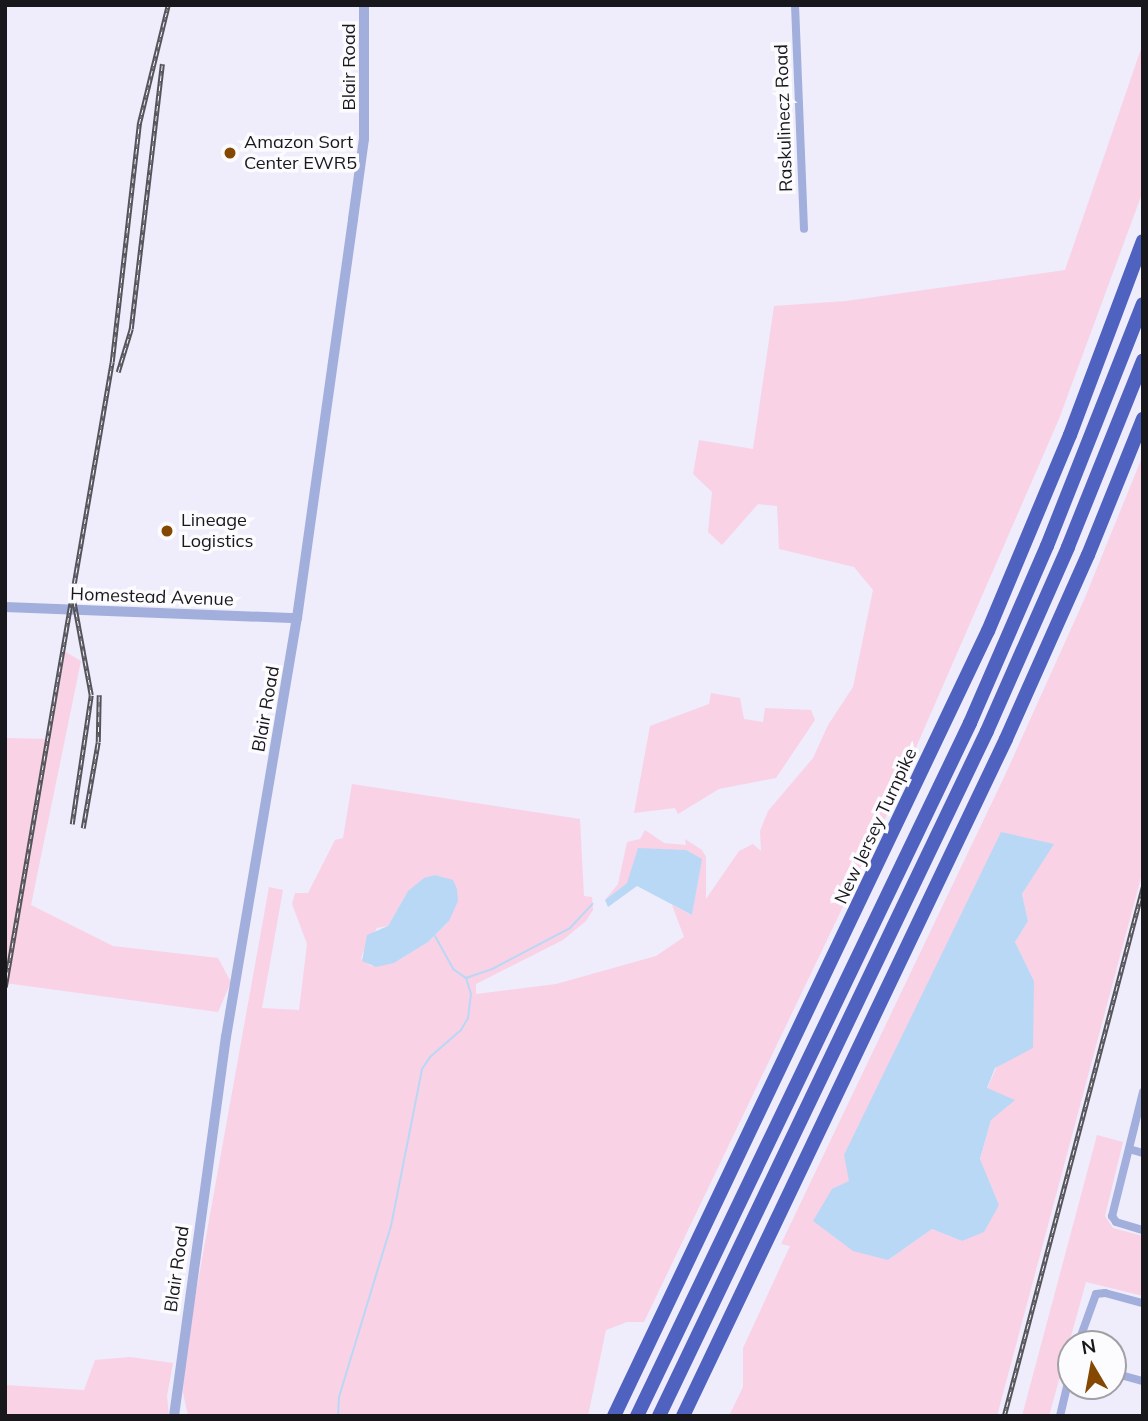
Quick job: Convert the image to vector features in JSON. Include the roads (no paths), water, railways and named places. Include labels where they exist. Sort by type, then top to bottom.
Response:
[{"type":"highway","name":"New Jersey Turnpike","points":[[614,1416],[988,631],[1070,435],[1143,241]]},
{"type":"highway","points":[[637,1416],[970,723],[1047,546],[1143,304]]},
{"type":"highway","points":[[659,1416],[987,731],[1068,547],[1143,360]]},
{"type":"highway","points":[[682,1416],[1006,739],[1088,555],[1143,419]]},
{"type":"street","name":"Blair Road","points":[[174,1416],[226,1037],[297,618],[363,139],[364,5]]},
{"type":"street","name":"Raskulinecz Road","points":[[796,5],[804,229]]},
{"type":"street","name":"Homestead Avenue","points":[[5,607],[297,618]]},
{"type":"street","points":[[1143,1093],[1112,1207],[1114,1220],[1143,1230]]},
{"type":"street","points":[[1129,1149],[1143,1153]]},
{"type":"street","points":[[1082,1330],[1091,1299],[1096,1294],[1143,1303]]},
{"type":"water","points":[[1001,832],[1054,844],[1022,894],[1028,921],[1015,942],[1034,981],[1033,1048],[995,1068],[987,1088],[1015,1100],[991,1120],[980,1159],[999,1205],[984,1232],[962,1241],[932,1229],[888,1260],[853,1251],[813,1221],[832,1189],[849,1181],[844,1155]]},
{"type":"water","points":[[638,848],[686,850],[702,859],[692,915],[637,886],[608,907],[605,900],[627,883]]},
{"type":"water","points":[[435,875],[453,880],[457,889],[458,901],[449,921],[428,942],[394,963],[376,967],[362,961],[367,935],[388,926],[408,891],[424,878]]},
{"type":"waterway","points":[[435,936],[453,969],[466,978],[492,969],[570,928],[592,904]]},
{"type":"waterway","points":[[338,1416],[339,1397],[391,1226],[422,1069],[430,1057],[461,1030],[468,1018],[471,994],[466,978]]},
{"type":"railway","points":[[5,987],[112,362],[139,124],[168,5]]},
{"type":"railway","points":[[118,372],[131,329],[162,64]]},
{"type":"railway","points":[[72,824],[91,695],[74,603]]},
{"type":"railway","points":[[83,828],[98,742],[99,695]]},
{"type":"railway","points":[[1004,1416],[1143,887]]},
{"type":"place","name":"Amazon Sort Center EWR5","points":[[230,153]]},
{"type":"place","name":"Lineage Logistics","points":[[167,531]]}]
